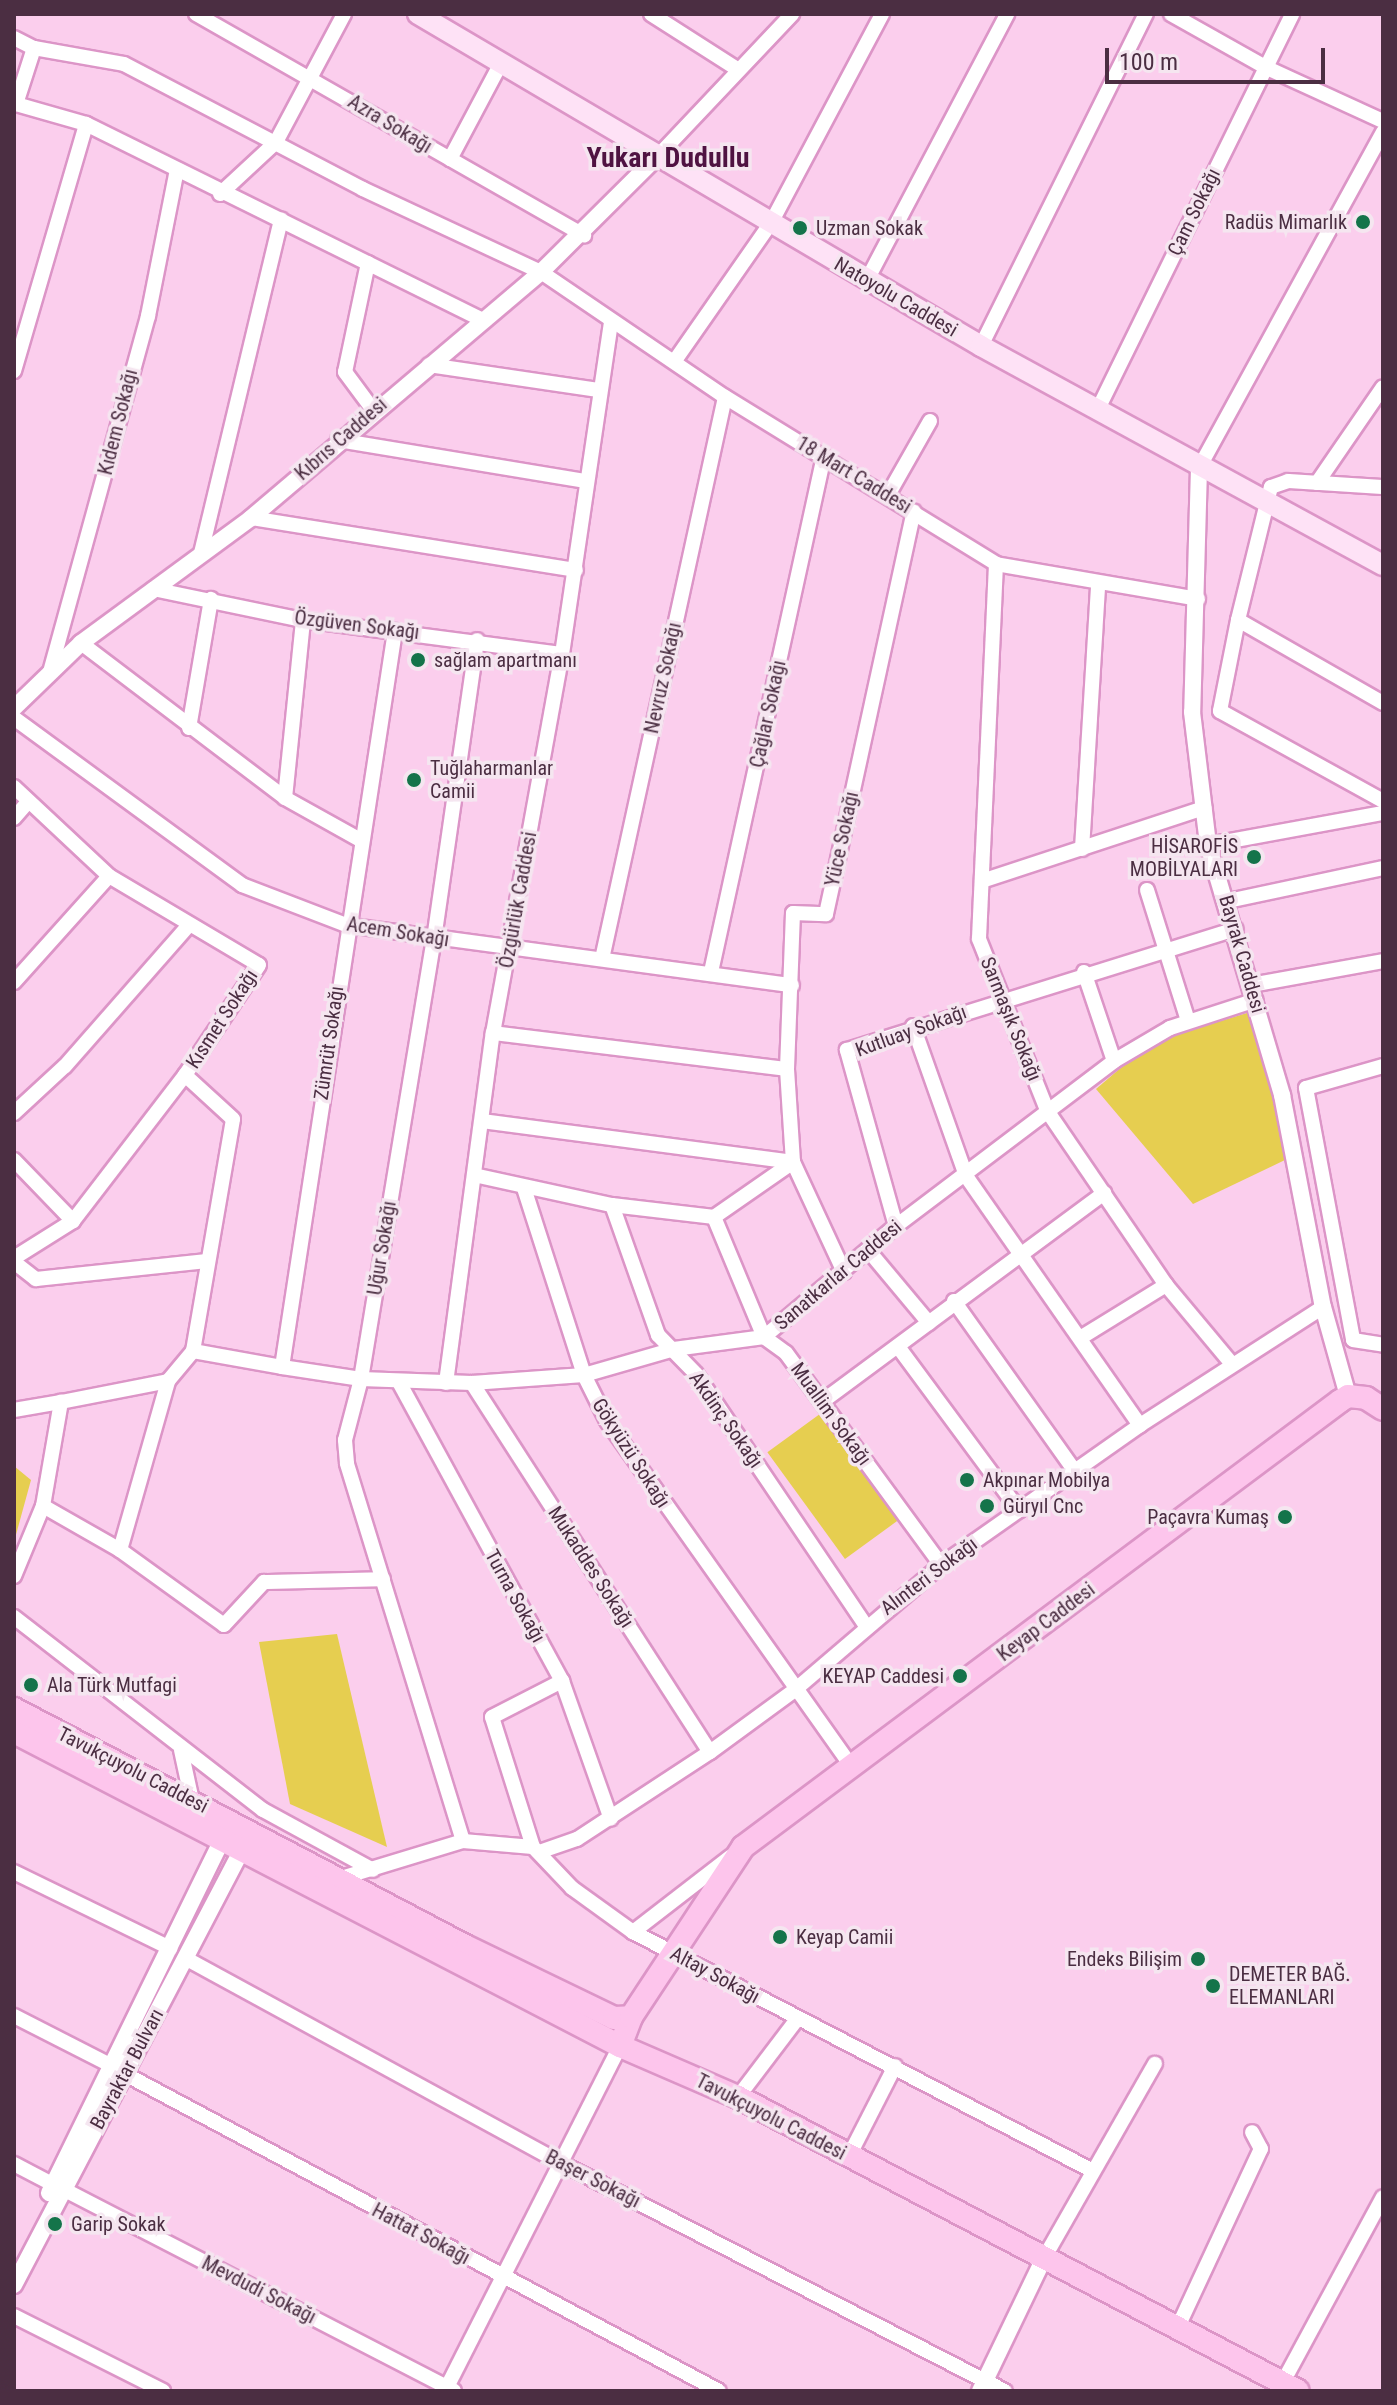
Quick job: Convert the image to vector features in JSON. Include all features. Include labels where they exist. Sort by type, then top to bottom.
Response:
[{"type":"main road","name":"Natoyolu Caddesi","points":[[418,14],[981,346],[1199,468],[1383,565]]},
{"type":"main road","points":[[1348,1396],[1366,1398],[1383,1409]]},
{"type":"main road","name":"Keyap Caddesi","points":[[620,2046],[631,2017],[743,1847],[1348,1396]]},
{"type":"main road","name":"Tavukçuyolu Caddesi","points":[[14,1709],[192,1801],[236,1837],[620,2046],[738,2097],[1176,2331],[1290,2387]]},
{"type":"main road","name":"Tavukçuyolu Caddesi","points":[[14,1732],[236,1837],[338,1879],[614,2018],[631,2017]]},
{"type":"street","name":"Azra Sokağı","points":[[196,14],[584,235]]},
{"type":"street","points":[[220,194],[276,142],[313,78],[344,14]]},
{"type":"street","points":[[651,14],[737,69]]},
{"type":"street","points":[[657,157],[792,14]]},
{"type":"street","points":[[676,359],[771,223],[882,14]]},
{"type":"street","points":[[867,280],[1007,14]]},
{"type":"street","points":[[981,346],[1146,14]]},
{"type":"street","points":[[1171,14],[1265,67],[1383,121]]},
{"type":"street","name":"Çam Sokağı","points":[[1097,411],[1292,14]]},
{"type":"street","name":"18 Mart Caddesi","points":[[14,38],[34,48],[124,64],[541,272],[611,323],[676,359],[725,397],[996,564],[1198,599]]},
{"type":"street","points":[[34,48],[21,67],[15,107],[86,124],[220,194],[281,219],[483,320]]},
{"type":"street","points":[[450,159],[501,63]]},
{"type":"street","points":[[14,371],[86,124]]},
{"type":"street","points":[[1199,468],[1383,132]]},
{"type":"street","name":"Kıbrıs Caddesi","points":[[14,708],[81,643],[251,518],[338,440],[541,272],[584,235],[657,157]]},
{"type":"street","name":"Kıdem Sokağı","points":[[50,672],[148,316],[177,170]]},
{"type":"street","points":[[201,553],[281,219]]},
{"type":"street","points":[[368,263],[345,372],[374,411]]},
{"type":"street","name":"Özgürlük Caddesi","points":[[446,1383],[493,1033],[576,570],[598,390],[611,323]]},
{"type":"street","points":[[429,365],[598,390]]},
{"type":"street","points":[[1317,483],[1383,387]]},
{"type":"street","name":"Nevruz Sokağı","points":[[602,959],[725,397]]},
{"type":"street","points":[[888,495],[930,421]]},
{"type":"street","points":[[338,440],[587,481]]},
{"type":"street","name":"Çağlar Sokağı","points":[[711,972],[824,456]]},
{"type":"street","name":"Bayrak Caddesi","points":[[1199,468],[1198,599],[1192,712],[1208,845],[1228,901],[1282,1095],[1323,1307],[1348,1396]]},
{"type":"street","points":[[1383,487],[1317,483],[1271,487],[1238,620],[1220,711],[1383,801]]},
{"type":"street","name":"Yüce Sokağı","points":[[844,1272],[793,1162],[787,1069],[793,913],[826,914],[914,511]]},
{"type":"street","points":[[251,518],[576,570]]},
{"type":"street","name":"Sarmaşık Sokağı","points":[[996,564],[985,880],[979,939],[1048,1112],[1166,1285],[1232,1364]]},
{"type":"street","points":[[1082,849],[1098,584]]},
{"type":"street","name":"Özgüven Sokağı","points":[[153,589],[303,620],[477,640],[562,654]]},
{"type":"street","points":[[189,728],[211,599]]},
{"type":"street","points":[[285,798],[303,620]]},
{"type":"street","points":[[1238,620],[1383,703]]},
{"type":"street","name":"Zümrüt Sokağı","points":[[282,1367],[346,925],[395,631]]},
{"type":"street","name":"Uğur Sokağı","points":[[463,1841],[345,1452],[361,1379],[434,939],[477,640]]},
{"type":"street","points":[[81,643],[285,798],[360,840]]},
{"type":"street","name":"Acem Sokağı","points":[[14,718],[242,885],[346,925],[792,985]]},
{"type":"street","name":"Kısmet Sokağı","points":[[14,787],[109,876],[188,926],[259,965],[185,1075],[73,1221],[14,1260]]},
{"type":"street","points":[[14,818],[28,802]]},
{"type":"street","points":[[985,880],[1204,808]]},
{"type":"street","points":[[1208,845],[1383,813]]},
{"type":"street","points":[[1228,901],[1383,868]]},
{"type":"street","points":[[14,982],[109,876]]},
{"type":"street","points":[[1147,890],[1188,1021]]},
{"type":"street","points":[[14,1113],[65,1066],[188,926]]},
{"type":"street","name":"Kutluay Sokağı","points":[[896,1226],[847,1050],[1084,972],[1236,929]]},
{"type":"street","name":"Sanatkarlar Caddesi","points":[[282,1367],[361,1379],[472,1383],[584,1375],[674,1349],[764,1337],[896,1226],[1114,1061],[1188,1021],[1253,992],[1383,961]]},
{"type":"street","points":[[1084,972],[1114,1061]]},
{"type":"street","points":[[913,1026],[966,1176],[1140,1425]]},
{"type":"street","points":[[493,1033],[787,1069]]},
{"type":"street","points":[[1383,1066],[1306,1088],[1353,1340],[1383,1345]]},
{"type":"street","points":[[120,1550],[168,1381],[193,1351],[233,1119],[185,1075]]},
{"type":"street","points":[[482,1121],[793,1162]]},
{"type":"street","points":[[14,1160],[73,1221]]},
{"type":"street","points":[[474,1175],[612,1205],[714,1217],[793,1162]]},
{"type":"street","name":"Gökyüzü Sokağı","points":[[524,1188],[584,1375],[651,1487],[851,1766]]},
{"type":"street","points":[[823,1401],[899,1348],[954,1301],[1104,1193]]},
{"type":"street","name":"Akdinç Sokağı","points":[[612,1205],[658,1335],[696,1374],[865,1625]]},
{"type":"street","name":"Muallim Sokağı","points":[[714,1217],[764,1337],[786,1353],[941,1565]]},
{"type":"street","points":[[868,1250],[929,1323]]},
{"type":"street","points":[[14,1260],[36,1279],[207,1261]]},
{"type":"street","points":[[1080,1338],[1166,1285]]},
{"type":"street","points":[[954,1301],[1074,1470]]},
{"type":"street","name":"Alınteri Sokağı","points":[[537,1849],[611,1819],[710,1752],[796,1689],[865,1625],[941,1565],[1140,1425],[1323,1307]]},
{"type":"street","points":[[899,1348],[1019,1510]]},
{"type":"street","points":[[193,1351],[282,1367]]},
{"type":"street","points":[[14,1410],[168,1381]]},
{"type":"street","name":"Turna Sokağı","points":[[399,1382],[562,1681],[611,1819]]},
{"type":"street","name":"Mukaddes Sokağı","points":[[472,1383],[710,1752]]},
{"type":"street","points":[[15,1570],[43,1506],[61,1402]]},
{"type":"street","points":[[43,1506],[120,1550],[224,1625],[264,1582],[383,1579]]},
{"type":"street","points":[[14,1617],[181,1750],[263,1810],[373,1870]]},
{"type":"street","points":[[338,1879],[463,1841],[537,1849],[492,1717],[562,1681]]},
{"type":"street","points":[[181,1750],[192,1801]]},
{"type":"street","name":"Bayraktar Bulvarı","points":[[118,2070],[170,1948],[236,1837]]},
{"type":"street","name":"Bayraktar Bulvarı","points":[[14,2285],[58,2187],[118,2070],[185,1958],[236,1837]]},
{"type":"street","name":"Keyap Caddesi","points":[[633,1932],[743,1847]]},
{"type":"street","name":"Altay Sokağı","points":[[537,1849],[572,1888],[633,1932],[1093,2171]]},
{"type":"street","points":[[14,1872],[170,1948]]},
{"type":"street","name":"Başer Sokağı","points":[[185,1958],[561,2163],[983,2386],[1005,2391]]},
{"type":"street","name":"Hattat Sokağı","points":[[14,2016],[719,2391]]},
{"type":"street","points":[[738,2097],[798,2018]]},
{"type":"street","points":[[449,2390],[500,2277],[620,2046]]},
{"type":"street","points":[[983,2386],[1043,2260],[1155,2064]]},
{"type":"street","points":[[849,2156],[895,2066]]},
{"type":"street","points":[[1176,2331],[1261,2149],[1252,2132]]},
{"type":"street","name":"Mevdudi Sokağı","points":[[14,2164],[449,2390]]},
{"type":"street","name":"Bayraktar Bulvarı","points":[[14,2262],[58,2187]]},
{"type":"street","points":[[1290,2387],[1383,2197]]},
{"type":"street","points":[[14,2316],[163,2391]]},
{"type":"shaded area","points":[[1257,1010],[1287,1159],[1193,1204],[1096,1089],[1151,1042]]},
{"type":"shaded area","points":[[824,1411],[902,1518],[845,1559],[767,1452]]},
{"type":"shaded area","points":[[14,1466],[31,1480],[14,1542]]},
{"type":"shaded area","points":[[337,1634],[387,1847],[290,1804],[259,1642]]},
{"type":"place","name":"Radüs Mimarlık","points":[[1363,222]]},
{"type":"place","name":"Uzman Sokak","points":[[800,228]]},
{"type":"place","name":"sağlam apartmanı","points":[[418,660]]},
{"type":"place","name":"Tuğlaharmanlar Camii","points":[[414,780]]},
{"type":"place","name":"HİSAROFİS MOBİLYALARI","points":[[1254,857]]},
{"type":"place","name":"Akpınar Mobilya","points":[[967,1480]]},
{"type":"place","name":"Güryıl Cnc","points":[[987,1506]]},
{"type":"place","name":"Paçavra Kumaş","points":[[1285,1517]]},
{"type":"place","name":"KEYAP Caddesi","points":[[960,1676]]},
{"type":"place","name":"Ala Türk Mutfagi","points":[[31,1685]]},
{"type":"place","name":"Keyap Camii","points":[[780,1937]]},
{"type":"place","name":"Endeks Bilişim","points":[[1198,1959]]},
{"type":"place","name":"DEMETER BAĞ. ELEMANLARI","points":[[1213,1986]]},
{"type":"place","name":"Garip Sokak","points":[[55,2224]]},
{"type":"district","name":"Yukarı Dudullu","points":[[668,158]]}]
